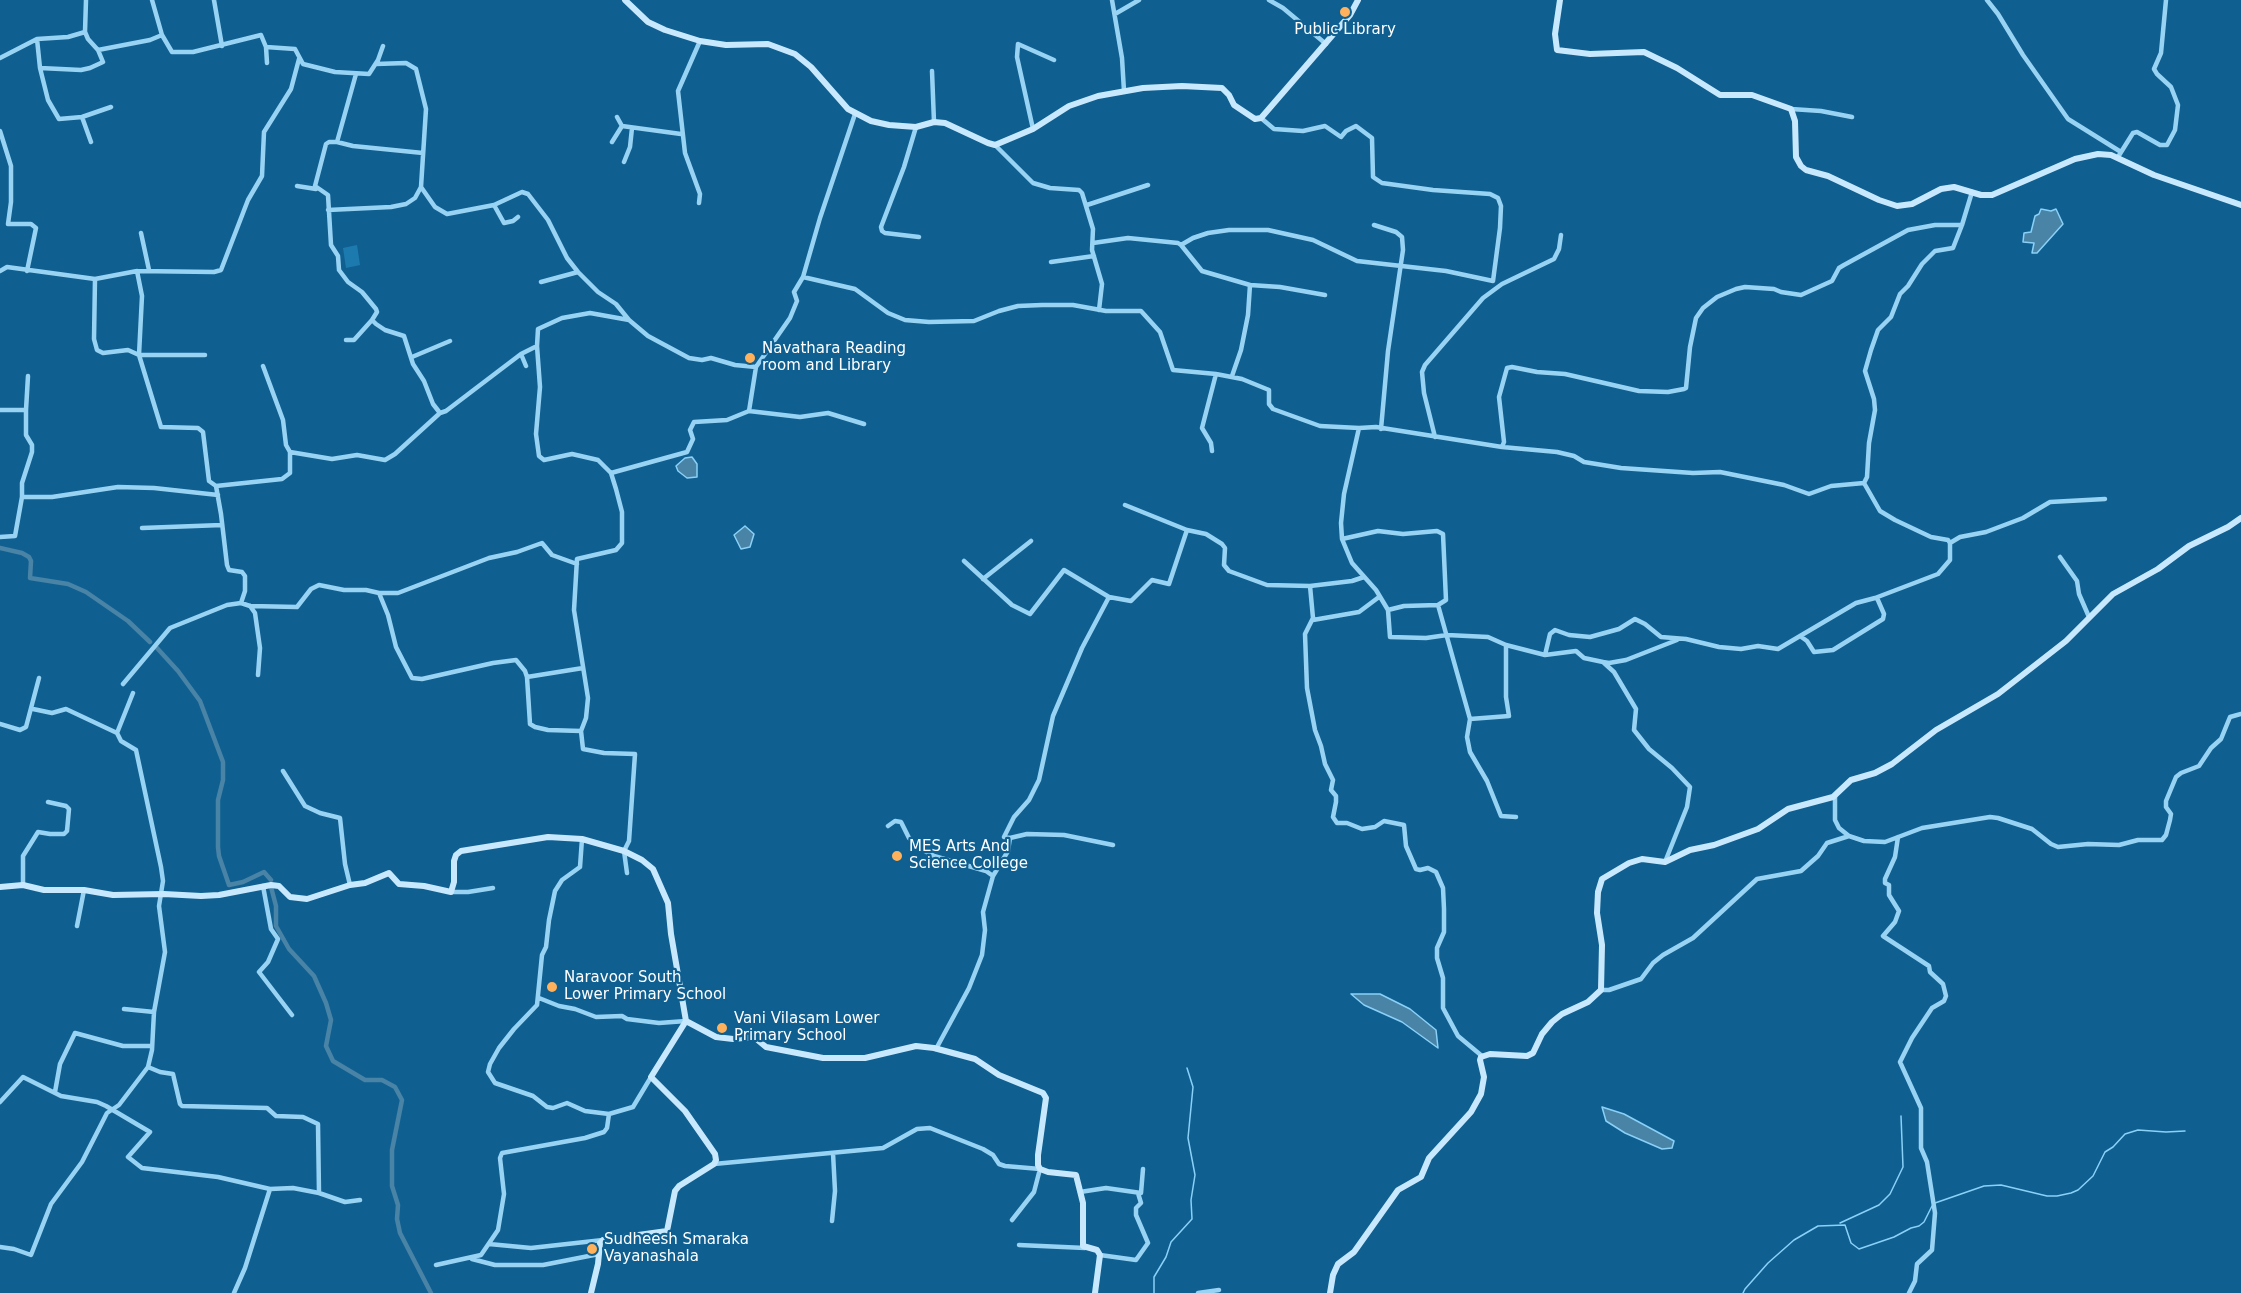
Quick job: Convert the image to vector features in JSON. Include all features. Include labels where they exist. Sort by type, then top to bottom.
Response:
[{"type":"street","points":[[40,68],[81,70],[103,62],[98,50],[85,32],[86,0]]},
{"type":"street","points":[[152,0],[162,35],[172,52],[193,52],[261,35],[266,47],[267,63]]},
{"type":"street","points":[[214,0],[222,46]]},
{"type":"street","points":[[625,0],[648,22],[700,42],[726,45],[768,44],[795,54],[811,67],[855,114],[871,121],[916,127],[934,122],[945,123],[995,145],[1033,183],[1050,188],[1080,190],[1087,205],[1093,229],[1094,256],[1102,284],[1099,310]]},
{"type":"street","points":[[1112,0],[1122,58],[1124,91]]},
{"type":"street","points":[[1115,14],[1139,0]]},
{"type":"street","points":[[1269,0],[1284,8],[1326,44]]},
{"type":"street","points":[[995,145],[1033,129],[1069,106],[1098,96],[1143,88],[1182,86],[1222,88],[1234,105],[1255,119],[1261,118],[1350,15],[1358,0]]},
{"type":"street","points":[[1560,0],[1555,34],[1557,50],[1590,54],[1644,52],[1677,68],[1719,95],[1752,95],[1791,109],[1821,111],[1852,117]]},
{"type":"street","points":[[1987,0],[2068,119],[2154,175],[2241,205]]},
{"type":"street","points":[[2120,154],[2133,133],[2137,132],[2160,145],[2167,145],[2175,130],[2178,105],[2171,87],[2154,69],[2161,53],[2166,0]]},
{"type":"street","points":[[0,58],[37,39],[68,37],[85,32]]},
{"type":"street","points":[[98,50],[150,40],[162,35]]},
{"type":"street","points":[[37,39],[40,68],[48,100],[59,119],[82,117],[111,107]]},
{"type":"street","points":[[699,203],[700,194],[685,153],[681,134],[678,91],[700,42]]},
{"type":"street","points":[[1033,129],[1017,47],[1021,44],[1054,60]]},
{"type":"street","points":[[266,47],[295,50],[303,64],[356,74],[371,73],[383,46]]},
{"type":"street","points":[[0,270],[7,267],[95,279],[149,270],[214,272],[220,270],[224,265],[248,200],[262,176],[264,132],[291,89],[299,59]]},
{"type":"street","points":[[328,210],[392,207],[406,204],[415,198],[421,187],[426,109],[416,69],[406,63],[376,64]]},
{"type":"street","points":[[932,71],[934,122]]},
{"type":"street","points":[[337,142],[356,74]]},
{"type":"street","points":[[1791,109],[1796,121],[1796,157],[1806,170],[1828,176],[1897,206],[1912,204],[1948,187],[1986,195],[1998,194],[2075,159],[2098,154],[2120,154]]},
{"type":"street","points":[[749,411],[756,367],[790,318],[796,301],[795,290],[803,277],[855,114]]},
{"type":"street","points":[[82,117],[92,142]]},
{"type":"street","points":[[618,117],[622,126]]},
{"type":"street","points":[[1261,118],[1274,129],[1303,131],[1325,126],[1341,137],[1346,131],[1356,126],[1372,138],[1373,177],[1382,183],[1490,194],[1498,198],[1501,215],[1492,291]]},
{"type":"street","points":[[622,126],[681,134]]},
{"type":"street","points":[[612,142],[622,126]]},
{"type":"street","points":[[916,127],[904,167],[881,227],[885,233],[919,237]]},
{"type":"street","points":[[624,162],[630,147],[632,128]]},
{"type":"street","points":[[0,131],[11,166],[11,202],[8,224],[31,224],[36,228],[27,271]]},
{"type":"street","points":[[316,189],[326,144],[329,142],[423,153]]},
{"type":"street","points":[[1087,205],[1148,185]]},
{"type":"street","points":[[297,186],[325,191],[328,195],[331,245],[338,256],[339,270],[376,309],[377,313],[354,340],[346,340]]},
{"type":"street","points":[[421,187],[435,207],[447,214],[494,205],[522,192],[528,194],[548,220],[567,258],[578,272],[598,292],[616,304],[629,320],[648,336],[689,358],[702,360],[711,358],[735,365],[756,367]]},
{"type":"street","points":[[1864,483],[1867,477],[1869,442],[1875,410],[1865,371],[1878,330],[1891,317],[1900,294],[1922,264],[1935,251],[1953,248],[1972,192]]},
{"type":"street","points":[[494,205],[504,223],[518,217]]},
{"type":"street","points":[[1374,225],[1395,232],[1402,237],[1381,429]]},
{"type":"street","points":[[1502,447],[1504,442],[1499,397],[1507,368],[1565,374],[1639,391],[1668,392],[1684,389],[1696,318],[1703,308],[1717,297],[1745,287],[1774,288],[1781,292],[1801,295],[1832,280],[1839,268],[1908,230],[1935,225],[1962,225]]},
{"type":"street","points":[[1093,243],[1112,239],[1144,238],[1181,244],[1193,238],[1229,230],[1268,230],[1314,240],[1357,261],[1446,271],[1493,281]]},
{"type":"street","points":[[141,232],[149,270]]},
{"type":"street","points":[[1435,437],[1424,393],[1422,372],[1425,365],[1468,313],[1492,291],[1554,259],[1559,249],[1561,235]]},
{"type":"street","points":[[1181,244],[1202,271],[1250,285],[1280,287],[1325,295]]},
{"type":"street","points":[[1050,262],[1094,256]]},
{"type":"street","points":[[137,271],[142,296],[139,355],[156,406],[158,421],[161,427],[201,430],[209,481],[216,486],[282,479],[290,473],[290,452],[286,445],[283,420],[263,366]]},
{"type":"street","points":[[541,282],[578,272]]},
{"type":"street","points":[[803,277],[855,289],[888,313],[905,320],[974,321],[1018,306],[1042,305],[1073,305],[1099,310],[1141,311],[1160,332],[1173,370],[1232,376],[1269,390],[1269,404],[1273,409],[1320,426],[1367,427],[1502,447],[1557,452],[1574,456],[1584,462],[1621,468],[1720,472],[1784,485],[1809,494],[1831,486],[1864,483]]},
{"type":"street","points":[[95,279],[94,339],[97,350],[104,353],[128,350],[139,355],[205,355]]},
{"type":"street","points":[[1232,376],[1241,350],[1248,315],[1250,285]]},
{"type":"street","points":[[627,873],[624,851],[629,841],[634,754],[583,750],[581,730],[586,718],[588,698],[574,610],[577,559],[616,550],[622,543],[622,512],[611,473],[598,460],[572,454],[544,460],[539,456],[536,434],[540,387],[538,329],[562,318],[590,313],[629,320]]},
{"type":"street","points":[[372,320],[385,330],[404,336],[433,404],[440,413]]},
{"type":"street","points":[[412,357],[450,341]]},
{"type":"street","points":[[290,452],[332,459],[357,455],[385,459],[395,454],[440,413],[446,411],[521,354],[537,346]]},
{"type":"street","points":[[521,354],[526,366]]},
{"type":"street","points":[[1212,451],[1211,443],[1202,428],[1216,374]]},
{"type":"street","points":[[0,537],[15,536],[22,497],[22,483],[32,452],[32,445],[26,435],[28,376]]},
{"type":"street","points":[[0,410],[26,410]]},
{"type":"street","points":[[611,473],[687,452],[693,439],[690,430],[694,422],[728,420],[749,411],[800,417],[828,413],[864,424]]},
{"type":"street","points":[[1359,428],[1344,494],[1342,539],[1352,563],[1376,590],[1388,610],[1390,637],[1425,638],[1447,635],[1488,637],[1506,645],[1545,656],[1576,651],[1584,658],[1609,663],[1626,660],[1677,640],[1686,639],[1719,647],[1742,649],[1758,646],[1778,649],[1856,603],[1877,598],[1938,574],[1950,560],[1948,540],[1923,533],[1880,510],[1864,483]]},
{"type":"street","points":[[216,486],[229,570],[242,572],[245,576],[245,591],[241,603]]},
{"type":"street","points":[[22,497],[52,497],[118,487],[154,488],[218,495]]},
{"type":"street","points":[[1950,543],[1960,537],[1986,532],[2022,518],[2050,502],[2105,499]]},
{"type":"street","points":[[1125,505],[1187,530],[1206,534],[1222,544],[1224,565],[1229,571],[1267,585],[1310,586],[1352,581],[1364,577]]},
{"type":"street","points":[[1601,990],[1602,945],[1597,913],[1598,892],[1602,879],[1629,863],[1642,859],[1665,862],[1690,850],[1714,845],[1758,829],[1788,809],[1835,795],[1851,780],[1875,773],[1892,764],[1936,730],[1998,694],[2066,641],[2113,594],[2158,569],[2189,546],[2241,518]]},
{"type":"street","points":[[142,528],[222,525]]},
{"type":"street","points":[[964,561],[1012,605],[1030,614],[1064,570],[1109,597],[1131,601],[1152,579],[1168,584],[1187,530]]},
{"type":"street","points":[[1342,539],[1378,531],[1402,534],[1441,532],[1445,538],[1446,600],[1438,605],[1426,604],[1388,610]]},
{"type":"street","points":[[983,579],[1030,541]]},
{"type":"street","points":[[123,684],[170,628],[227,605],[241,603],[250,606],[297,607],[310,588],[319,585],[344,590],[398,593],[489,558],[517,552],[542,543],[552,555],[577,564]]},
{"type":"street","points":[[2060,557],[2078,580],[2079,594],[2089,617]]},
{"type":"street","points":[[1310,586],[1313,620],[1305,634],[1307,688],[1315,730],[1322,746],[1325,764],[1333,780],[1331,789],[1336,796],[1334,821],[1347,822],[1362,829],[1375,827],[1384,821],[1404,825],[1406,846],[1416,869],[1433,868],[1440,877],[1443,888],[1444,932],[1437,948],[1437,958],[1443,978],[1442,998],[1445,1012],[1458,1036],[1482,1056]]},
{"type":"street","points":[[380,593],[399,655],[412,678],[442,676],[516,660],[527,677],[530,724],[548,730],[581,730]]},
{"type":"street","points":[[1109,597],[1082,648],[1053,716],[1039,780],[1029,800],[1014,817],[1004,837],[1027,834],[1064,835],[1113,845]]},
{"type":"street","points":[[1313,620],[1359,612],[1379,597]]},
{"type":"street","points":[[1800,636],[1807,641],[1814,652],[1833,650],[1883,619],[1884,614],[1877,598]]},
{"type":"street","points":[[1438,605],[1470,719],[1467,737],[1470,752],[1487,781],[1501,816],[1516,817]]},
{"type":"street","points":[[250,606],[255,613],[260,648],[258,675]]},
{"type":"street","points":[[1545,656],[1551,634],[1555,630],[1569,635],[1590,637],[1619,628],[1635,619],[1661,637],[1677,640]]},
{"type":"street","points":[[1470,719],[1509,716],[1506,697],[1506,645]]},
{"type":"street","points":[[1603,662],[1614,672],[1636,710],[1634,730],[1649,749],[1690,787],[1687,807],[1665,862]]},
{"type":"street","points":[[527,677],[583,668]]},
{"type":"street","points":[[0,724],[23,729],[29,723],[39,678]]},
{"type":"street","points":[[117,733],[133,693]]},
{"type":"street","points":[[0,1247],[31,1255],[51,1204],[82,1162],[107,1113],[119,1105],[148,1067],[154,1012],[165,952],[159,906],[163,881],[161,867],[136,750],[121,741],[117,733],[64,708],[52,713],[33,709]]},
{"type":"street","points":[[1835,795],[1835,820],[1839,828],[1849,836],[1864,841],[1885,842],[1923,828],[1990,818],[1998,818],[2032,829],[2058,847],[2162,840],[2166,835],[2171,814],[2166,807],[2166,801],[2176,777],[2199,766],[2211,748],[2221,739],[2230,717],[2241,714]]},
{"type":"street","points":[[283,771],[305,806],[340,818],[345,864],[350,885]]},
{"type":"street","points":[[23,885],[23,856],[38,832],[64,834],[68,831],[69,809],[66,806],[48,802]]},
{"type":"street","points":[[888,826],[895,821],[901,822],[909,838],[921,849],[934,856],[986,871],[993,876]]},
{"type":"street","points":[[1482,1056],[1490,1054],[1527,1056],[1533,1053],[1542,1034],[1562,1014],[1588,1002],[1601,990],[1609,990],[1641,979],[1658,959],[1693,938],[1757,879],[1801,871],[1818,856],[1827,843],[1849,836]]},
{"type":"street","points":[[451,892],[454,882],[454,861],[460,851],[548,837],[582,839],[624,851],[653,868],[668,903],[686,1021],[633,1107],[609,1114],[585,1111],[567,1103],[554,1108],[547,1107],[532,1096],[495,1083],[489,1077],[488,1072],[493,1058],[514,1029],[531,1013],[539,998],[542,955],[546,947],[555,891],[562,880],[580,867],[582,839]]},
{"type":"street","points":[[1898,837],[1896,857],[1885,883],[1889,885],[1889,895],[1899,911],[1895,922],[1883,936],[1929,966],[1930,972],[1943,984],[1946,996],[1944,1001],[1932,1008],[1912,1038],[1900,1062],[1921,1108],[1921,1148],[1927,1162],[1935,1213],[1932,1250],[1917,1264],[1915,1281],[1909,1293]]},
{"type":"street","points":[[936,1049],[969,988],[982,955],[985,930],[983,912],[993,876],[1008,851],[1010,838]]},
{"type":"street","points":[[0,887],[23,885],[44,890],[84,890],[112,895],[210,896],[263,886],[279,886],[290,897],[307,899],[350,885],[365,883],[388,873],[399,884],[424,886],[451,892],[493,888]]},
{"type":"street","points":[[263,886],[271,929],[278,939],[268,962],[259,972],[292,1015]]},
{"type":"street","points":[[77,926],[84,890]]},
{"type":"street","points":[[1439,961],[1447,958]]},
{"type":"street","points":[[539,998],[596,1017],[622,1016],[627,1019],[659,1023],[686,1021],[716,1037],[733,1039],[754,1037],[766,1047],[823,1059],[865,1058],[916,1046],[975,1059],[999,1076],[1043,1093],[1047,1098],[1038,1155],[1040,1169],[1034,1191],[1012,1220]]},
{"type":"street","points":[[124,1009],[154,1012]]},
{"type":"street","points":[[55,1092],[60,1064],[75,1033],[123,1046],[151,1046]]},
{"type":"street","points":[[1330,1293],[1333,1275],[1338,1264],[1354,1252],[1391,1197],[1420,1177],[1429,1158],[1472,1112],[1481,1094],[1484,1077],[1480,1060],[1482,1056]]},
{"type":"street","points":[[148,1067],[173,1074],[182,1106],[267,1108],[276,1116],[303,1117],[318,1124],[319,1193]]},
{"type":"street","points":[[0,1102],[23,1077],[75,1099],[97,1101],[150,1132],[128,1157],[142,1168],[218,1177],[270,1189],[293,1188],[319,1193],[345,1202],[360,1200]]},
{"type":"street","points":[[651,1077],[685,1111],[715,1154],[714,1164]]},
{"type":"street","points":[[436,1265],[481,1255],[498,1230],[502,1215],[504,1186],[500,1158],[502,1153],[585,1138],[604,1132],[607,1128],[609,1114]]},
{"type":"street","points":[[489,1244],[531,1248],[666,1231],[675,1191],[714,1164],[883,1148],[917,1129],[930,1128],[983,1149],[993,1155],[999,1164],[1005,1166],[1076,1175],[1083,1215],[1082,1242],[1087,1248]]},
{"type":"street","points":[[832,1221],[835,1191],[833,1153]]},
{"type":"street","points":[[1138,1193],[1141,1193],[1143,1169]]},
{"type":"street","points":[[1080,1192],[1106,1188],[1138,1193]]},
{"type":"street","points":[[234,1293],[245,1268],[270,1189]]},
{"type":"street","points":[[1100,1255],[1136,1260],[1148,1243],[1136,1215],[1136,1208],[1141,1203],[1138,1193]]},
{"type":"street","points":[[591,1293],[600,1243],[603,1240]]},
{"type":"street","points":[[1019,1245],[1097,1250],[1100,1255],[1095,1293]]},
{"type":"street","points":[[468,1258],[495,1265],[543,1265],[599,1254]]},
{"type":"street","points":[[1198,1293],[1219,1290]]},
{"type":"shaded area","points":[[2041,209],[2051,211],[2056,209],[2063,224],[2037,253],[2032,253],[2034,243],[2023,242],[2024,233],[2031,232],[2035,216]]},
{"type":"shaded area","points":[[357,245],[360,265],[346,268],[343,248]]},
{"type":"shaded area","points":[[692,457],[697,464],[697,477],[687,478],[678,471],[676,466],[685,458]]},
{"type":"shaded area","points":[[745,526],[754,534],[750,547],[741,549],[734,535]]},
{"type":"shaded area","points":[[1351,994],[1380,994],[1410,1009],[1436,1030],[1438,1048],[1402,1022],[1364,1005]]},
{"type":"shaded area","points":[[1602,1107],[1624,1114],[1674,1141],[1672,1148],[1662,1149],[1625,1133],[1606,1121]]},
{"type":"waterway","points":[[0,548],[29,557],[31,561],[30,578],[68,584],[86,592],[128,621],[150,642]]},
{"type":"waterway","points":[[157,648],[178,671],[200,701],[223,762],[223,780],[218,800],[218,847],[229,885],[243,882],[264,872],[271,880]]},
{"type":"waterway","points":[[271,887],[276,906],[276,926],[289,949],[314,976],[326,1003],[331,1020],[326,1046],[333,1061],[365,1080],[382,1080],[395,1087],[402,1100],[392,1150],[392,1186],[398,1205],[397,1219],[400,1233],[431,1293]]},
{"type":"waterway","points":[[1154,1293],[1154,1277],[1166,1257],[1171,1242],[1192,1219],[1191,1200],[1195,1175],[1188,1138],[1193,1087],[1187,1068]]},
{"type":"waterway","points":[[1840,1223],[1879,1205],[1890,1194],[1903,1167],[1901,1116]]},
{"type":"waterway","points":[[1935,1203],[1984,1186],[2001,1185],[2047,1196],[2071,1193],[2078,1190],[2093,1176],[2105,1152],[2125,1134],[2138,1130],[2185,1131]]},
{"type":"waterway","points":[[1743,1293],[1768,1263],[1794,1240],[1818,1226],[1845,1225],[1851,1243],[1859,1249],[1919,1226],[1924,1222],[1932,1206]]},
{"type":"place","name":"Public Library","points":[[1345,12]]},
{"type":"place","name":"Navathara Reading room and Library","points":[[750,358]]},
{"type":"place","name":"MES Arts And Science College","points":[[897,856]]},
{"type":"place","name":"Naravoor South Lower Primary School","points":[[552,987]]},
{"type":"place","name":"Vani Vilasam Lower Primary School","points":[[722,1028]]},
{"type":"place","name":"Sudheesh Smaraka Vayanashala","points":[[592,1249]]}]
